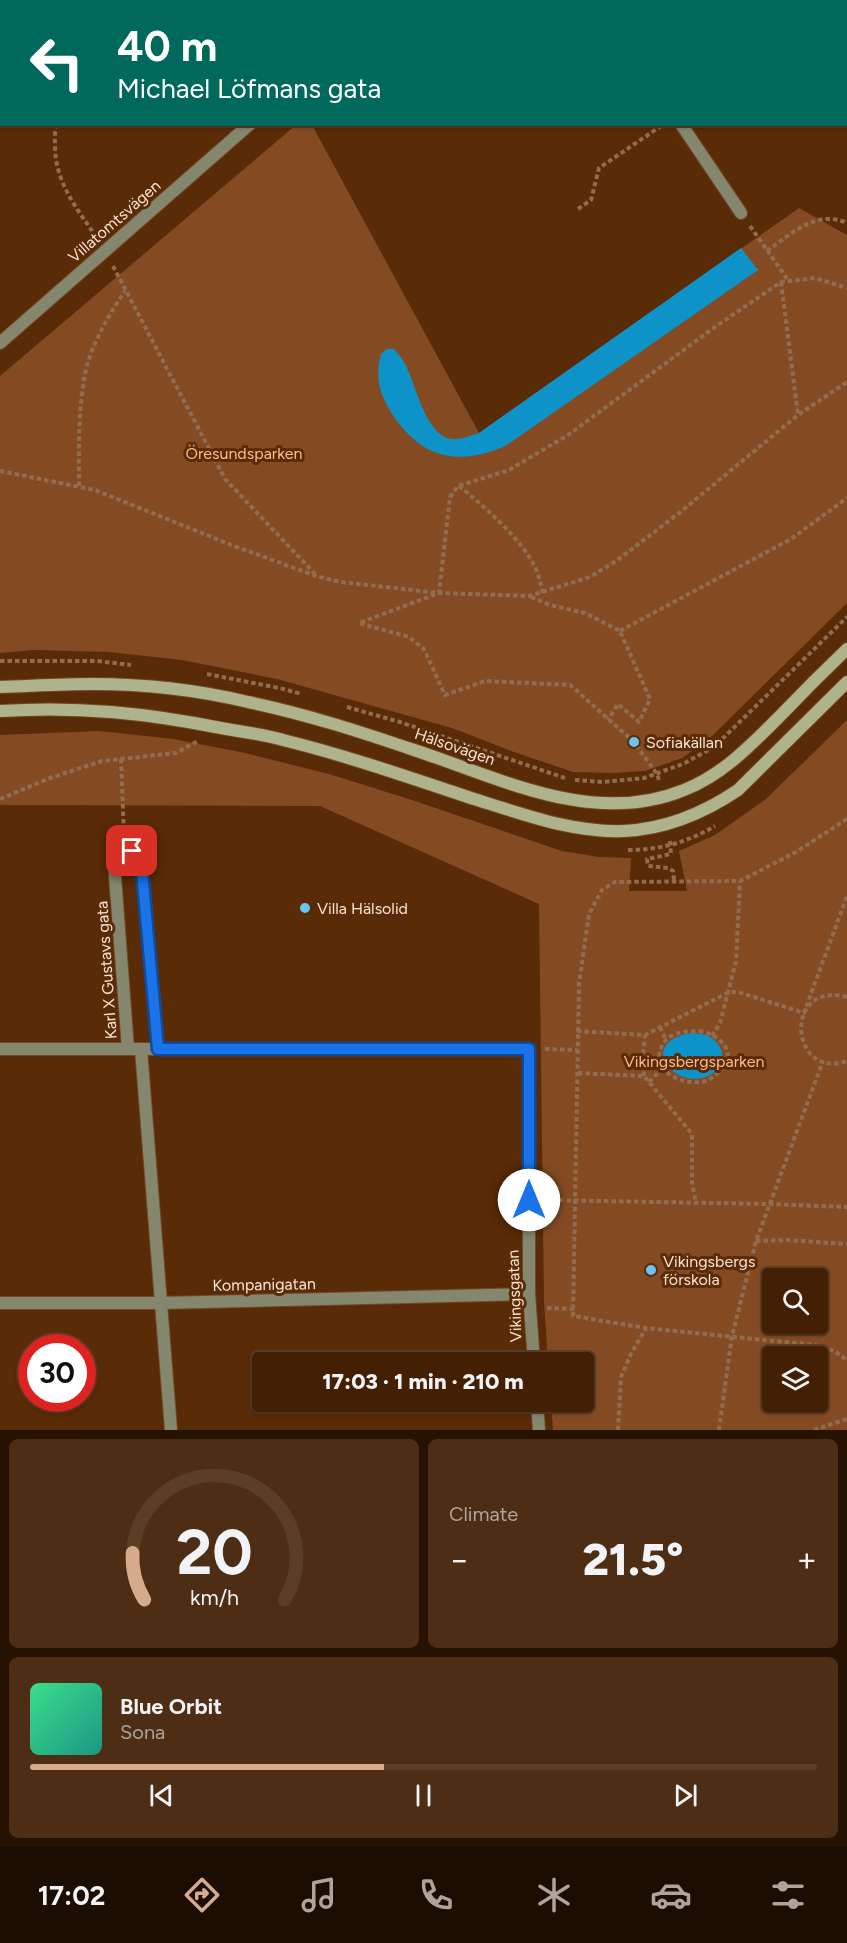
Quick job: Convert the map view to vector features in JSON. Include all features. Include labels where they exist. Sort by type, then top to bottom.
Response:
[{"type":"main road","name":"Hälsovägen","points":[[0,687],[93,684],[145,687],[246,701],[349,728],[560,799],[614,804],[663,798],[686,790],[710,777],[755,741],[847,649]]},
{"type":"main road","points":[[0,711],[44,708],[120,711],[271,737],[372,765],[557,824],[608,831],[627,831],[668,824],[686,818],[720,802],[738,790],[847,682]]},
{"type":"street","name":"Villatomtsvägen","points":[[0,343],[248,126]]},
{"type":"street","points":[[682,126],[741,213]]},
{"type":"street","points":[[0,1049],[158,1049],[141,860],[132,851],[124,851]]},
{"type":"street","name":"Karl X Gustavs gata","points":[[124,851],[117,856],[114,862],[161,1303],[171,1430]]},
{"type":"street","name":"Vikingsgatan","points":[[158,1049],[529,1049],[529,1294],[533,1352]]},
{"type":"street","name":"Kompanigatan","points":[[0,1303],[161,1303],[529,1294]]},
{"type":"street","points":[[538,1412],[539,1430]]},
{"type":"path","points":[[56,126],[54,131],[55,165],[62,185],[105,251],[225,479],[319,578]]},
{"type":"path","points":[[578,209],[591,200],[599,168],[661,126]]},
{"type":"path","points":[[741,213],[788,280]]},
{"type":"path","points":[[767,251],[809,222],[827,217],[847,223]]},
{"type":"path","points":[[439,593],[450,497],[458,486],[509,470],[568,435],[715,327],[781,282],[815,278],[847,288]]},
{"type":"path","points":[[781,282],[798,415]]},
{"type":"path","points":[[80,486],[79,449],[85,374],[97,339],[125,290]]},
{"type":"path","points":[[0,471],[80,486],[103,493],[319,578],[439,593],[529,596],[590,577],[616,561],[678,514],[798,415],[847,382]]},
{"type":"path","points":[[458,486],[478,501],[526,554],[536,571],[543,593]]},
{"type":"path","points":[[620,631],[791,539],[847,498]]},
{"type":"path","points":[[439,593],[359,623],[410,637],[424,649],[445,695],[485,681],[570,685],[634,742]]},
{"type":"path","points":[[529,596],[550,605],[585,613],[620,631],[650,699],[639,722],[618,704],[608,720]]},
{"type":"path","points":[[345,707],[400,722],[569,780],[603,782],[644,778],[683,764],[714,747],[847,617]]},
{"type":"path","points":[[0,661],[97,662],[137,666]]},
{"type":"path","points":[[199,673],[220,675],[312,697]]},
{"type":"path","points":[[0,799],[50,778],[102,761],[176,753],[204,737]]},
{"type":"path","points":[[121,759],[124,851]]},
{"type":"path","points":[[847,819],[796,852],[740,881],[615,882],[602,891],[589,914],[579,984],[577,1031],[573,1316],[646,1328],[815,1346],[834,1352],[847,1360]]},
{"type":"path","points":[[671,846],[671,854],[647,859],[648,866],[669,868],[673,871],[674,880]]},
{"type":"path","points":[[712,1036],[720,1023],[738,948],[740,881]]},
{"type":"path","points":[[847,896],[801,1022],[802,1041],[814,1057],[833,1064],[847,1061]]},
{"type":"path","points":[[577,1031],[645,1035],[729,992],[738,992],[804,1012]]},
{"type":"path","points":[[804,1012],[818,999],[828,995],[847,997]]},
{"type":"path","points":[[660,1027],[666,1041]]},
{"type":"path","points":[[707,1032],[726,1048],[728,1057],[725,1065],[707,1080],[691,1082],[678,1079],[663,1068],[659,1055],[662,1044],[666,1041],[676,1033],[707,1032]]},
{"type":"path","points":[[645,1035],[644,1076],[693,1134],[692,1182],[696,1204]]},
{"type":"path","points":[[542,1049],[577,1050]]},
{"type":"path","points":[[718,1430],[732,1336],[756,1241],[823,1062]]},
{"type":"path","points":[[649,1082],[663,1068]]},
{"type":"path","points":[[578,1073],[644,1076]]},
{"type":"path","points":[[529,1200],[847,1207]]},
{"type":"path","points":[[756,1241],[787,1240],[847,1244]]},
{"type":"path","points":[[543,1308],[574,1309]]},
{"type":"path","points":[[618,1430],[621,1377],[646,1328]]},
{"type":"path","points":[[814,1430],[847,1419]]},
{"type":"green space","name":"Öresundsparken","points":[[295,126],[313,126],[479,433],[799,208],[847,235],[847,603],[708,740],[682,758],[645,771],[613,773],[573,772],[452,728],[277,679],[182,660],[108,652],[34,650],[0,653],[0,376]]},
{"type":"green space","name":"Vikingsbergsparken","points":[[847,720],[847,1430],[553,1430],[552,1412],[594,1412],[594,1352],[547,1352],[544,1301],[539,904],[320,806],[0,805],[0,735],[99,731],[173,739],[245,753],[329,774],[562,851],[599,857],[631,858],[629,891],[687,891],[679,851],[715,835],[766,799]]},
{"type":"water","points":[[741,248],[758,270],[507,445],[469,456],[452,456],[434,452],[408,434],[388,408],[380,388],[379,365],[381,354],[387,349],[394,349],[404,362],[422,407],[434,428],[451,439],[479,433]]},
{"type":"water","points":[[692,1033],[712,1038],[717,1042],[722,1053],[721,1064],[717,1069],[712,1074],[699,1079],[686,1078],[675,1073],[667,1065],[663,1055],[665,1046],[674,1038]]},
{"type":"place","name":"Sofiakällan","points":[[634,742]]},
{"type":"place","name":"Villa Hälsolid","points":[[305,908]]},
{"type":"place","name":"Vikingsbergs förskola","points":[[651,1270]]},
{"type":"route","points":[[132,851],[141,860],[158,1049],[529,1049],[529,1200]]}]
